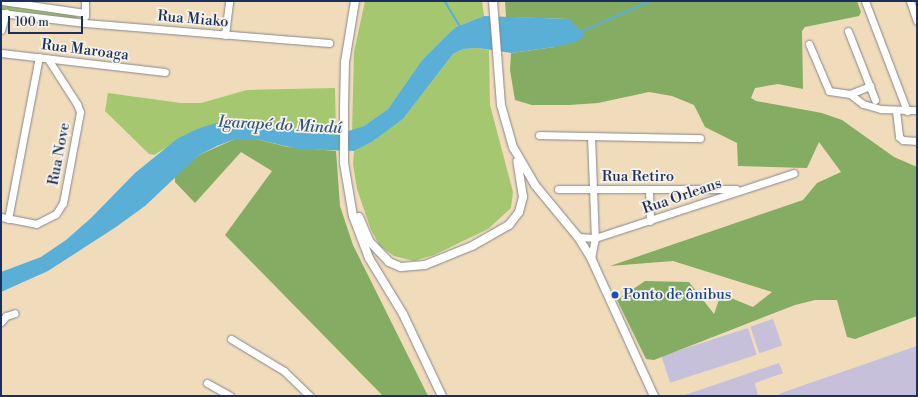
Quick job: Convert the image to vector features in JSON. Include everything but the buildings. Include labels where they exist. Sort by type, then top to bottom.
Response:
[{"type":"main road","points":[[347,187],[369,242],[389,262],[401,267],[425,265],[490,237],[502,230],[515,218],[522,202],[523,190],[513,147],[501,106],[493,1]]},
{"type":"main road","points":[[353,2],[345,62],[344,106],[344,163],[353,216],[369,258],[403,314],[442,396]]},
{"type":"main road","points":[[513,147],[535,185],[578,237],[591,258],[654,396]]},
{"type":"street","points":[[2,1],[85,13]]},
{"type":"street","points":[[85,1],[85,23]]},
{"type":"street","points":[[225,35],[229,1]]},
{"type":"street","points":[[865,1],[907,111]]},
{"type":"street","points":[[910,1],[917,20]]},
{"type":"street","points":[[1,30],[4,13]]},
{"type":"street","name":"Rua Miako","points":[[4,13],[85,23],[329,43]]},
{"type":"street","points":[[848,31],[874,100]]},
{"type":"street","points":[[809,44],[826,88],[839,94],[850,94],[870,86]]},
{"type":"street","name":"Rua Maroaga","points":[[1,53],[165,72]]},
{"type":"street","points":[[4,218],[39,58]]},
{"type":"street","name":"Rua Nove","points":[[4,218],[36,224],[61,209],[80,118],[77,104],[48,59]]},
{"type":"street","points":[[850,94],[867,106],[896,111],[917,110]]},
{"type":"street","points":[[896,111],[898,137],[903,140],[917,140]]},
{"type":"street","points":[[539,135],[700,138]]},
{"type":"street","points":[[591,136],[596,238],[591,258]]},
{"type":"street","name":"Rua Orleans","points":[[578,237],[596,238],[794,173]]},
{"type":"street","name":"Rua Retiro","points":[[558,189],[743,189]]},
{"type":"street","points":[[649,190],[650,221]]},
{"type":"street","points":[[1,322],[6,316],[15,314]]},
{"type":"street","points":[[231,340],[284,371],[310,396]]},
{"type":"street","points":[[207,383],[230,396]]},
{"type":"shaded area","points":[[773,319],[782,345],[759,353],[750,327]]},
{"type":"shaded area","points":[[748,328],[757,355],[670,383],[661,356]]},
{"type":"shaded area","points":[[917,346],[917,396],[776,396],[784,392]]},
{"type":"shaded area","points":[[779,363],[783,373],[755,383],[758,396],[682,396]]},
{"type":"green space","points":[[365,1],[482,1],[484,16],[456,27],[449,33],[422,60],[388,109],[364,126],[352,131],[354,52]]},
{"type":"green space","points":[[505,1],[857,1],[861,12],[859,16],[805,27],[802,31],[803,89],[778,84],[755,88],[751,98],[756,101],[822,113],[842,120],[894,157],[917,167],[917,316],[855,339],[847,337],[837,300],[815,300],[795,305],[654,360],[646,359],[617,300],[645,281],[689,282],[714,314],[721,294],[753,307],[772,292],[673,261],[610,266],[803,200],[817,183],[841,172],[819,142],[807,168],[738,166],[737,143],[705,127],[694,105],[672,96],[649,92],[598,103],[569,105],[532,105],[515,100],[510,70],[511,53],[555,47],[569,19],[506,17]]},
{"type":"green space","points":[[1,5],[78,13],[77,19],[1,11]]},
{"type":"green space","points":[[479,48],[489,50],[490,105],[513,192],[511,208],[488,229],[434,255],[414,261],[394,256],[380,246],[371,230],[357,189],[353,164],[354,151],[372,142],[403,119],[453,54],[463,49]]},
{"type":"green space","points":[[335,88],[336,135],[230,122],[197,129],[154,155],[149,154],[105,111],[108,93],[181,103],[201,103],[247,90]]},
{"type":"green space","points":[[235,139],[256,139],[288,147],[336,151],[340,206],[353,245],[428,396],[383,396],[225,235],[272,171],[241,152],[195,203],[175,182],[175,176],[199,155]]},
{"type":"water","points":[[484,16],[569,19],[585,35],[576,42],[555,47],[511,53],[478,48],[463,49],[453,54],[403,119],[372,142],[354,151],[298,149],[256,139],[235,139],[217,146],[199,155],[145,206],[116,227],[48,271],[1,292],[1,272],[41,257],[66,240],[91,218],[135,173],[177,139],[197,129],[216,123],[240,122],[336,135],[364,126],[388,109],[422,60],[449,33],[456,27]]},
{"type":"waterway","points":[[445,1],[460,26]]},
{"type":"waterway","name":"Igarapé do Mindú","points":[[581,32],[650,1]]},
{"type":"place","name":"Ponto de ônibus","points":[[615,295]]}]
